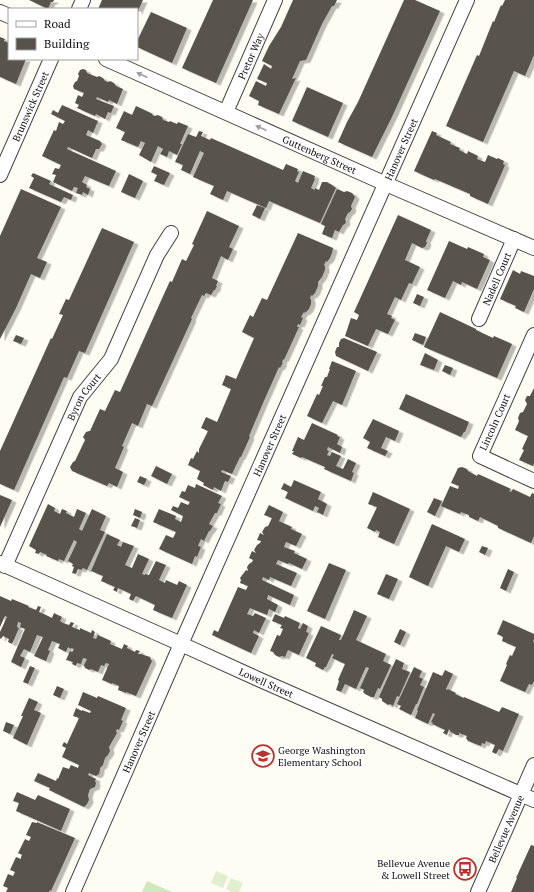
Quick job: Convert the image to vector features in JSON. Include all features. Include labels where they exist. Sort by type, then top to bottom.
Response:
[{"type":"street","name":"Pretor Way","points":[[226,112],[275,0]]},
{"type":"street","name":"Hanover Street","points":[[73,892],[181,644],[467,0]]},
{"type":"street","name":"Brunswick Street","points":[[0,175],[51,60]]},
{"type":"street","name":"Guttenberg Street","points":[[108,60],[386,184],[534,248]]},
{"type":"street","name":"Byron Court","points":[[3,565],[80,397],[111,358],[157,256],[171,233]]},
{"type":"street","name":"Nadell Court","points":[[479,319],[514,239]]},
{"type":"street","name":"Lincoln Court","points":[[534,335],[480,456],[534,481]]},
{"type":"street","name":"Lowell Street","points":[[3,565],[258,680],[528,797]]},
{"type":"street","name":"Bellevue Avenue","points":[[478,892],[528,797],[534,765]]},
{"type":"green space","points":[[216,871],[228,876],[223,888],[211,883]]},
{"type":"green space","points":[[231,878],[243,883],[239,892],[231,892],[226,889]]},
{"type":"green space","points":[[147,881],[172,892],[142,892]]},
{"type":"building","points":[[29,0],[54,0],[51,2],[48,8]]},
{"type":"building","points":[[102,0],[143,0],[138,11],[138,8],[98,8]]},
{"type":"building","points":[[213,0],[253,0],[216,83],[182,68]]},
{"type":"building","points":[[293,0],[337,0],[322,24],[306,60],[300,61],[292,79],[296,78],[279,114],[258,105],[259,101],[249,96],[256,81],[266,86],[267,83],[257,79],[264,64],[271,69],[272,66],[262,61],[269,46],[281,27]]},
{"type":"building","points":[[404,0],[415,0],[440,11],[392,117],[372,157],[338,142],[358,102]]},
{"type":"building","points":[[505,0],[534,0],[534,55],[525,76],[514,71],[483,142],[446,126],[477,55],[479,56],[493,21],[494,22],[501,5],[502,6]]},
{"type":"building","points":[[151,12],[187,28],[172,63],[138,47],[138,39]]},
{"type":"building","points":[[0,37],[5,39],[4,41],[8,43],[8,60],[26,60],[16,84],[0,77]]},
{"type":"building","points":[[80,70],[86,70],[87,73],[97,77],[99,76],[105,81],[110,81],[123,89],[117,104],[97,97],[96,99],[114,106],[111,113],[108,112],[105,119],[96,114],[95,116],[77,108],[79,105],[75,103],[78,95],[82,97],[84,93],[74,89],[73,86],[77,81]]},
{"type":"building","points":[[307,87],[343,103],[328,137],[292,121]]},
{"type":"building","points":[[62,105],[98,121],[93,133],[88,130],[86,135],[100,141],[102,144],[99,149],[96,149],[92,158],[68,147],[67,149],[116,171],[109,186],[85,176],[82,182],[90,189],[88,195],[83,192],[82,195],[76,193],[78,188],[74,187],[72,191],[53,182],[56,175],[52,174],[55,168],[59,169],[61,165],[42,156],[54,130],[56,131],[59,122],[63,124],[65,121],[51,114],[53,110],[58,113]]},
{"type":"building","points":[[136,106],[153,114],[152,115],[162,117],[163,120],[177,124],[178,122],[188,126],[177,155],[169,151],[167,157],[160,154],[163,149],[158,146],[151,162],[139,155],[145,143],[141,141],[138,147],[121,140],[125,132],[116,128],[124,111],[132,115]]},
{"type":"building","points":[[199,131],[203,132],[201,136],[210,140],[211,138],[283,170],[286,164],[298,169],[297,171],[299,172],[295,181],[298,183],[303,171],[315,176],[311,188],[319,190],[322,182],[327,182],[336,188],[320,223],[269,201],[266,208],[227,191],[223,200],[210,194],[214,186],[193,177],[204,153],[200,151],[190,174],[181,170],[183,165],[175,162],[188,134],[196,137]]},
{"type":"building","points":[[432,131],[437,133],[436,135],[451,142],[450,144],[460,148],[459,150],[467,154],[468,151],[478,156],[477,159],[485,162],[488,155],[504,161],[503,164],[505,165],[488,204],[470,196],[470,194],[414,171]]},
{"type":"building","points":[[154,166],[170,173],[164,185],[154,181],[157,175],[151,172]]},
{"type":"building","points":[[33,173],[51,181],[49,184],[73,195],[71,200],[64,197],[61,202],[29,188],[34,178],[31,176]]},
{"type":"building","points":[[129,174],[143,181],[135,198],[121,192]]},
{"type":"building","points":[[21,189],[61,207],[37,258],[47,262],[40,278],[31,274],[0,339],[0,236]]},
{"type":"building","points":[[337,189],[352,193],[355,197],[351,206],[352,209],[345,219],[345,224],[339,232],[335,230],[332,238],[322,234],[325,226],[321,224]]},
{"type":"building","points":[[257,205],[265,208],[260,219],[252,215]]},
{"type":"building","points":[[207,211],[239,226],[229,247],[233,249],[228,260],[221,256],[212,278],[218,281],[217,286],[211,295],[206,293],[204,296],[202,295],[152,406],[147,404],[138,426],[132,423],[122,446],[124,447],[115,468],[123,472],[117,487],[109,483],[107,486],[72,471],[70,467],[75,461],[85,440],[83,437],[86,432],[90,431],[100,409],[105,411],[115,390],[120,392],[170,281],[172,282],[182,259],[186,261]]},
{"type":"building","points":[[398,215],[431,230],[425,247],[422,248],[412,243],[405,260],[420,267],[412,284],[409,283],[401,300],[395,297],[387,314],[392,316],[391,318],[395,320],[388,334],[376,329],[368,346],[345,336],[351,318],[357,320],[359,315],[354,312]]},
{"type":"building","points":[[102,228],[134,242],[85,353],[79,351],[67,378],[64,377],[14,490],[0,484],[0,451],[51,338],[52,339],[63,315],[59,314],[66,299],[69,300]]},
{"type":"building","points":[[298,233],[333,248],[332,253],[324,265],[325,270],[322,277],[318,282],[315,293],[312,296],[311,295],[311,304],[309,309],[305,313],[304,312],[301,317],[303,318],[300,325],[298,324],[297,327],[299,327],[284,360],[283,359],[283,363],[280,368],[279,367],[241,457],[232,474],[222,470],[221,472],[231,476],[228,482],[225,481],[221,491],[214,487],[213,490],[203,485],[204,483],[197,479],[200,471],[188,465],[191,458],[193,459],[197,451],[199,453],[199,449],[208,431],[201,428],[206,417],[217,422],[231,389],[222,385],[226,375],[236,379],[254,338],[242,332],[250,315],[253,317],[262,298],[267,300]]},
{"type":"building","points":[[449,241],[467,249],[468,247],[484,254],[483,257],[490,260],[477,289],[462,282],[461,285],[453,281],[445,298],[427,290]]},
{"type":"building","points":[[513,270],[520,274],[521,271],[534,276],[534,289],[524,312],[515,308],[516,306],[500,299]]},
{"type":"building","points":[[417,294],[424,297],[420,306],[413,303]]},
{"type":"building","points":[[440,312],[493,338],[494,336],[512,344],[497,378],[424,347]]},
{"type":"building","points":[[415,333],[426,337],[423,345],[412,340]]},
{"type":"building","points":[[16,335],[24,338],[21,344],[13,341]]},
{"type":"building","points":[[344,338],[377,352],[368,371],[336,356],[335,352],[337,347],[339,347],[341,339]]},
{"type":"building","points":[[425,353],[438,360],[434,370],[420,365]]},
{"type":"building","points":[[332,361],[356,371],[342,405],[333,401],[322,423],[307,416],[317,394],[319,395],[323,386],[321,386],[325,377],[327,377]]},
{"type":"building","points":[[445,365],[453,368],[450,375],[442,371]]},
{"type":"building","points":[[534,388],[533,466],[519,460],[528,436],[515,430],[519,421],[518,418],[520,413],[523,412],[527,404],[525,400],[527,396],[530,396]]},
{"type":"building","points":[[406,394],[469,422],[465,432],[461,437],[399,409]]},
{"type":"building","points":[[373,419],[399,431],[395,441],[386,437],[381,448],[388,451],[385,456],[367,448],[370,442],[363,438]]},
{"type":"building","points":[[312,423],[340,437],[337,444],[342,447],[340,453],[328,447],[327,450],[329,451],[327,455],[330,456],[332,452],[341,456],[336,466],[343,469],[348,459],[356,463],[352,472],[354,473],[351,481],[324,469],[325,467],[292,454],[298,437],[304,440]]},
{"type":"building","points":[[156,466],[172,474],[167,484],[151,476]]},
{"type":"building","points":[[462,467],[477,476],[478,474],[511,489],[509,491],[511,492],[513,489],[530,497],[532,493],[534,494],[534,536],[531,543],[498,528],[498,526],[480,517],[478,521],[469,517],[469,515],[461,512],[460,514],[441,506],[450,486],[458,489],[459,486],[451,483],[458,468]]},
{"type":"building","points":[[140,476],[147,479],[144,485],[137,482]]},
{"type":"building","points":[[294,480],[321,492],[318,499],[327,504],[323,515],[317,512],[319,508],[315,506],[313,511],[285,498],[288,492],[281,489],[284,483],[291,487]]},
{"type":"building","points":[[196,484],[222,496],[218,503],[221,504],[217,513],[215,513],[209,524],[213,526],[204,541],[201,539],[198,546],[201,547],[192,564],[159,549],[166,535],[173,538],[176,532],[153,522],[159,509],[176,516],[175,519],[181,522],[183,516],[171,510],[173,506],[178,508],[181,502],[188,505],[190,502],[179,497],[182,491],[185,492],[188,485],[195,488]]},
{"type":"building","points":[[373,492],[410,509],[394,544],[378,537],[380,532],[376,530],[375,532],[367,528],[377,507],[368,504]]},
{"type":"building","points":[[0,495],[12,500],[0,527]]},
{"type":"building","points":[[434,498],[442,501],[435,516],[427,512]]},
{"type":"building","points":[[48,504],[55,508],[54,511],[60,514],[62,509],[74,517],[77,509],[86,513],[79,529],[82,531],[92,509],[106,516],[100,530],[105,532],[87,570],[83,568],[81,570],[78,569],[76,574],[72,573],[74,567],[72,566],[73,564],[68,561],[77,542],[74,540],[64,561],[59,559],[58,561],[40,552],[39,554],[35,553],[36,550],[29,546]]},
{"type":"building","points":[[269,505],[283,512],[279,521],[302,534],[296,546],[286,542],[284,547],[295,551],[294,553],[307,559],[302,569],[278,560],[276,564],[297,573],[291,586],[270,577],[269,580],[263,577],[262,580],[294,595],[290,605],[268,595],[267,599],[278,605],[275,612],[269,609],[267,615],[250,608],[247,614],[253,616],[255,613],[266,618],[259,633],[254,630],[253,633],[259,636],[251,653],[212,635],[214,630],[218,632],[238,587],[246,590],[248,586],[240,583],[240,578],[246,570],[248,571],[247,567],[253,560],[249,558],[252,551],[256,553],[254,550],[261,541],[257,540],[260,533],[264,535],[262,532],[265,527],[268,526],[272,518],[264,515]]},
{"type":"building","points":[[135,509],[142,512],[140,518],[133,515]]},
{"type":"building","points":[[135,518],[140,520],[137,528],[131,526]]},
{"type":"building","points":[[432,524],[465,539],[459,552],[446,546],[428,586],[409,577]]},
{"type":"building","points":[[107,534],[120,540],[117,545],[121,547],[123,542],[134,546],[125,565],[132,568],[138,554],[149,559],[142,574],[149,575],[156,561],[166,565],[159,580],[165,583],[166,580],[177,585],[179,581],[187,585],[172,618],[153,610],[155,605],[136,596],[133,601],[129,599],[131,594],[118,588],[117,592],[113,590],[115,587],[101,581],[103,576],[91,571]]},
{"type":"building","points":[[482,546],[488,548],[485,555],[479,552]]},
{"type":"building","points":[[329,563],[346,570],[325,619],[307,611]]},
{"type":"building","points":[[508,569],[514,572],[506,591],[500,588]]},
{"type":"building","points":[[386,574],[398,579],[389,599],[377,594]]},
{"type":"building","points":[[0,596],[11,601],[12,599],[36,610],[38,606],[41,607],[39,612],[52,618],[54,613],[62,617],[60,621],[63,623],[69,625],[71,622],[74,623],[72,627],[80,630],[80,628],[91,633],[92,630],[95,632],[93,638],[96,639],[98,635],[111,641],[110,644],[122,649],[124,644],[128,646],[127,648],[135,652],[136,650],[140,651],[138,654],[150,657],[152,661],[136,696],[118,690],[119,686],[102,680],[109,664],[106,663],[104,666],[101,665],[98,672],[85,668],[84,665],[87,659],[83,658],[81,664],[77,663],[76,666],[72,664],[73,662],[66,660],[70,651],[72,652],[74,649],[68,647],[66,652],[58,648],[60,644],[52,641],[48,650],[50,651],[46,661],[34,656],[43,637],[37,635],[30,652],[24,649],[20,656],[25,658],[21,667],[11,662],[25,629],[20,627],[21,623],[18,622],[17,627],[19,628],[12,644],[8,642],[9,639],[3,636],[1,639],[0,638],[0,632],[7,617],[5,616],[0,627]]},
{"type":"building","points":[[354,610],[367,616],[356,640],[386,654],[383,661],[391,665],[380,689],[378,688],[374,697],[365,694],[363,692],[364,690],[360,688],[369,668],[366,667],[356,689],[345,684],[341,692],[336,690],[338,680],[345,664],[332,658],[334,655],[332,654],[323,670],[315,666],[316,663],[306,658],[321,626],[341,635],[339,640],[341,640]]},
{"type":"building","points":[[275,614],[284,618],[285,616],[300,623],[298,628],[300,629],[303,623],[308,626],[306,632],[309,633],[299,655],[288,650],[285,657],[279,657],[270,651],[277,635],[280,636],[283,629],[280,628],[282,625],[272,621]]},
{"type":"building","points":[[503,620],[534,634],[534,681],[532,685],[529,684],[525,692],[500,681],[510,655],[512,656],[516,647],[502,641],[503,637],[497,634]]},
{"type":"building","points":[[400,629],[406,632],[400,645],[394,642]]},
{"type":"building","points":[[396,659],[404,663],[402,669],[410,672],[399,697],[397,696],[393,706],[390,704],[388,705],[379,697]]},
{"type":"building","points":[[30,666],[35,668],[28,684],[23,682]]},
{"type":"building","points":[[414,667],[422,671],[419,677],[423,679],[420,685],[424,687],[411,715],[399,709],[401,706],[397,704]]},
{"type":"building","points":[[445,670],[453,674],[446,689],[447,690],[448,689],[456,693],[455,694],[499,712],[502,707],[519,714],[503,751],[499,749],[496,754],[492,752],[495,745],[486,741],[485,744],[482,743],[481,746],[468,741],[466,738],[467,736],[459,733],[459,735],[456,735],[449,729],[447,735],[443,733],[445,730],[432,724],[433,723],[431,722],[435,714],[433,713],[428,724],[415,718],[433,672],[442,676]]},
{"type":"building","points":[[57,686],[64,689],[60,698],[53,695]]},
{"type":"building","points":[[83,692],[97,698],[98,696],[126,708],[121,720],[123,721],[119,730],[117,729],[116,731],[117,733],[109,747],[110,751],[100,768],[99,774],[96,776],[89,773],[88,775],[96,779],[96,783],[95,787],[90,789],[88,795],[89,800],[84,807],[34,781],[38,773],[56,781],[63,767],[69,769],[71,765],[78,768],[79,765],[62,757],[66,748],[62,746],[64,742],[67,744],[79,718],[73,716],[76,708],[90,713],[91,711],[78,705]]},
{"type":"building","points":[[29,698],[38,702],[34,710],[41,713],[27,745],[13,738]]},
{"type":"building","points":[[6,722],[14,725],[10,734],[3,731]]},
{"type":"building","points":[[17,792],[35,800],[38,795],[70,809],[61,831],[16,811],[19,803],[13,801]]},
{"type":"building","points":[[32,822],[37,822],[75,838],[51,891],[6,892],[8,888],[3,886],[8,874],[13,876],[15,872],[10,870],[16,857],[21,859],[22,855],[18,853],[25,839],[29,841],[31,837],[26,835]]},
{"type":"building","points":[[531,845],[534,846],[534,892],[511,892],[516,878]]},
{"type":"place","name":"George Washington Elementary School","points":[[263,756]]},
{"type":"place","name":"Bellevue Avenue & Lowell Street","points":[[465,869]]}]
